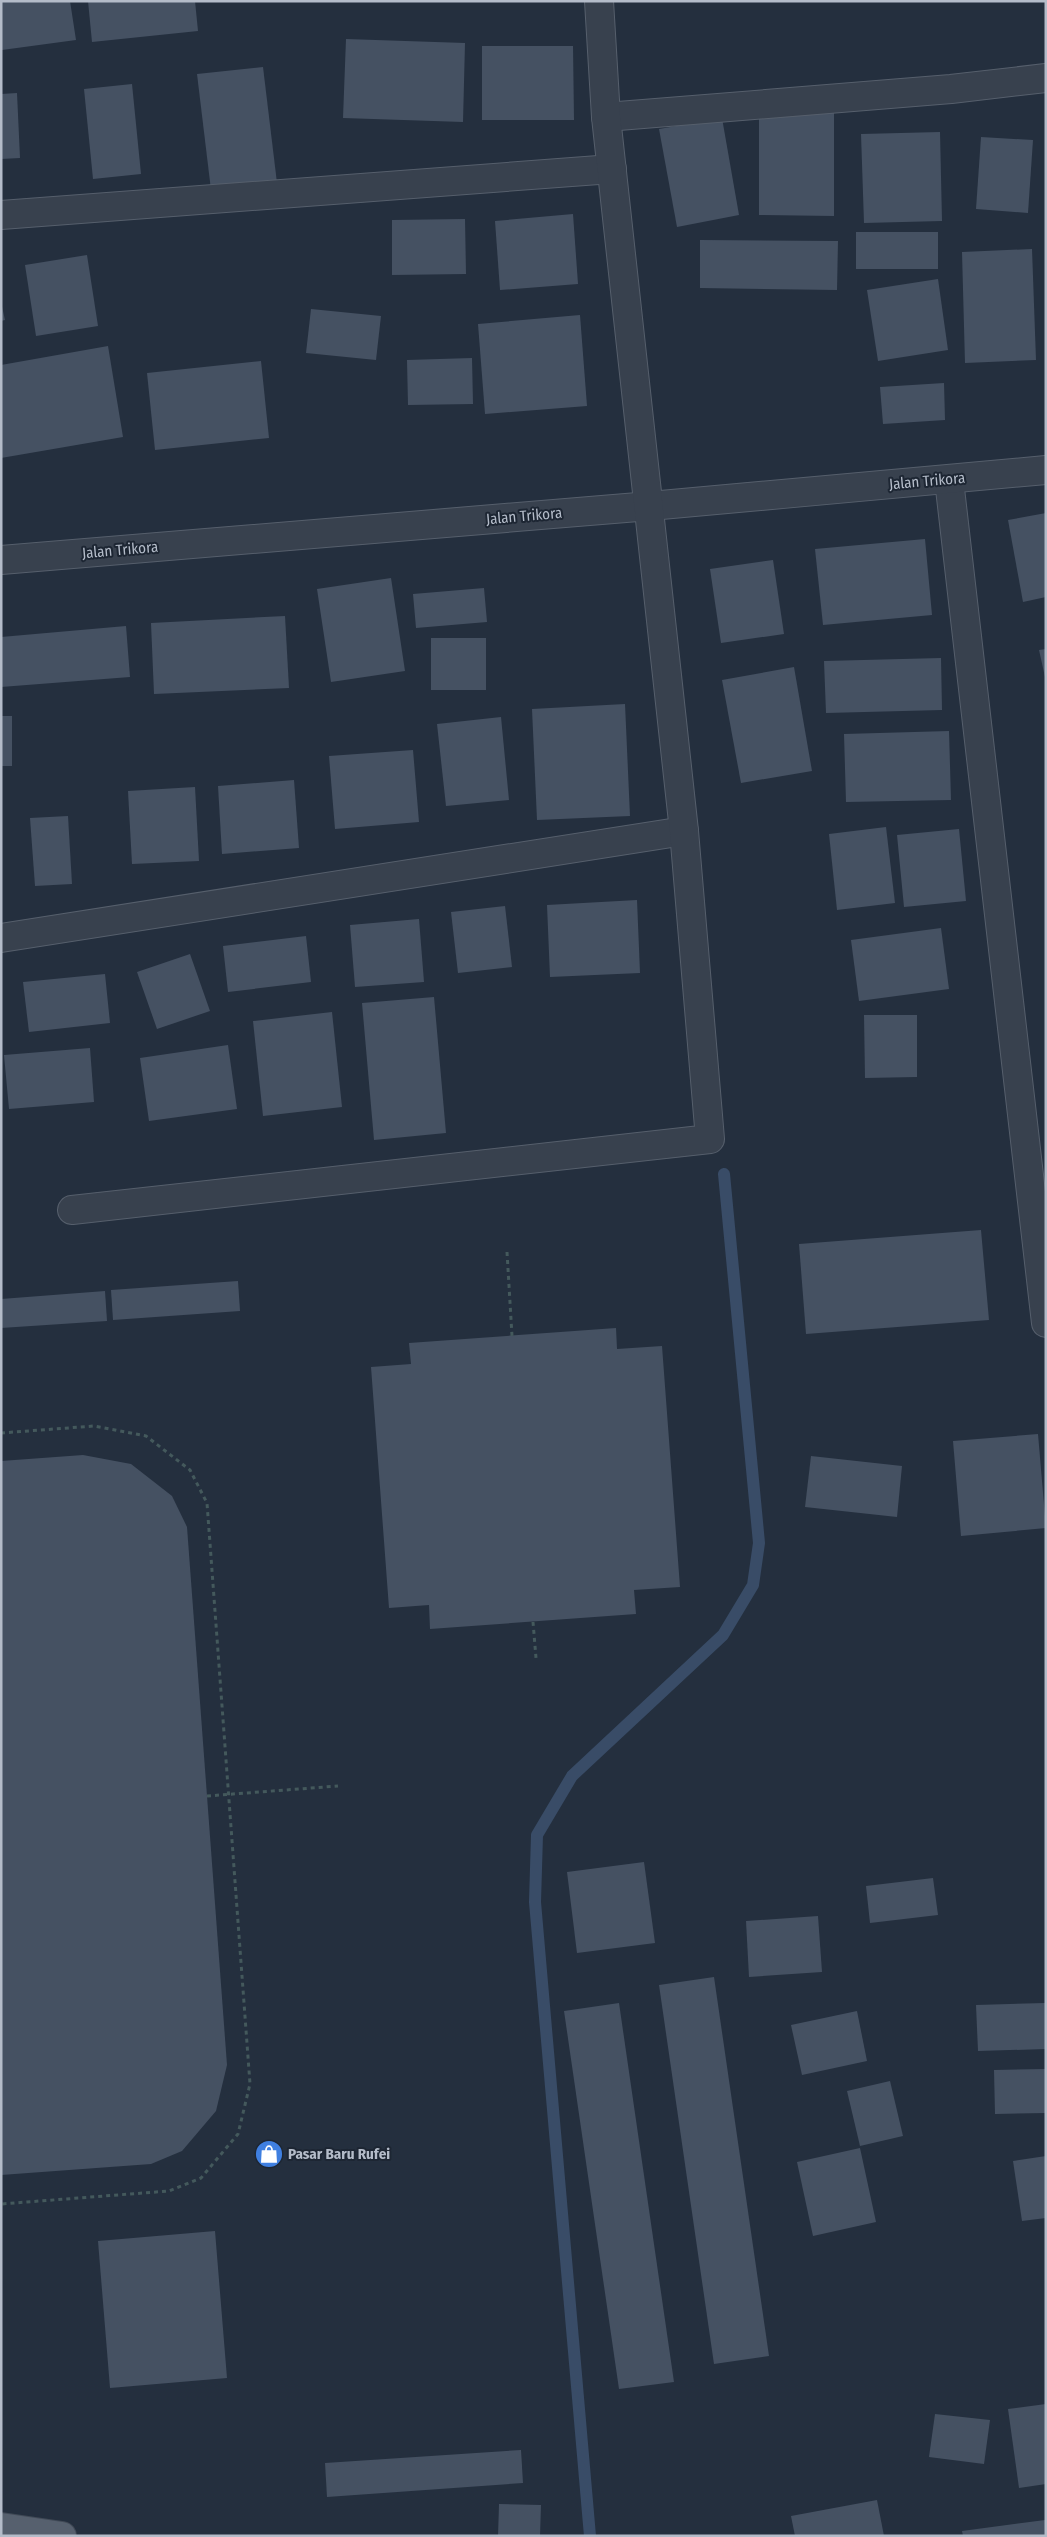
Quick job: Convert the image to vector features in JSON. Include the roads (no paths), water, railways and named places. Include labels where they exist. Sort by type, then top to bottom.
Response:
[{"type":"main road","points":[[1,2527],[62,2536]]},
{"type":"street","points":[[72,1210],[710,1139],[684,830],[606,117],[599,1]]},
{"type":"street","points":[[606,117],[951,89],[1046,78]]},
{"type":"street","points":[[1,215],[612,169]]},
{"type":"street","name":"Jalan Trikora","points":[[1,560],[650,506],[1046,470]]},
{"type":"street","points":[[949,480],[1046,1323]]},
{"type":"street","points":[[1,938],[684,830]]},
{"type":"waterway","points":[[590,2536],[535,1902],[537,1835],[572,1776],[723,1635],[753,1585],[759,1543],[724,1174]]},
{"type":"place","name":"Pasar Baru Rufei","points":[[269,2154]]}]
